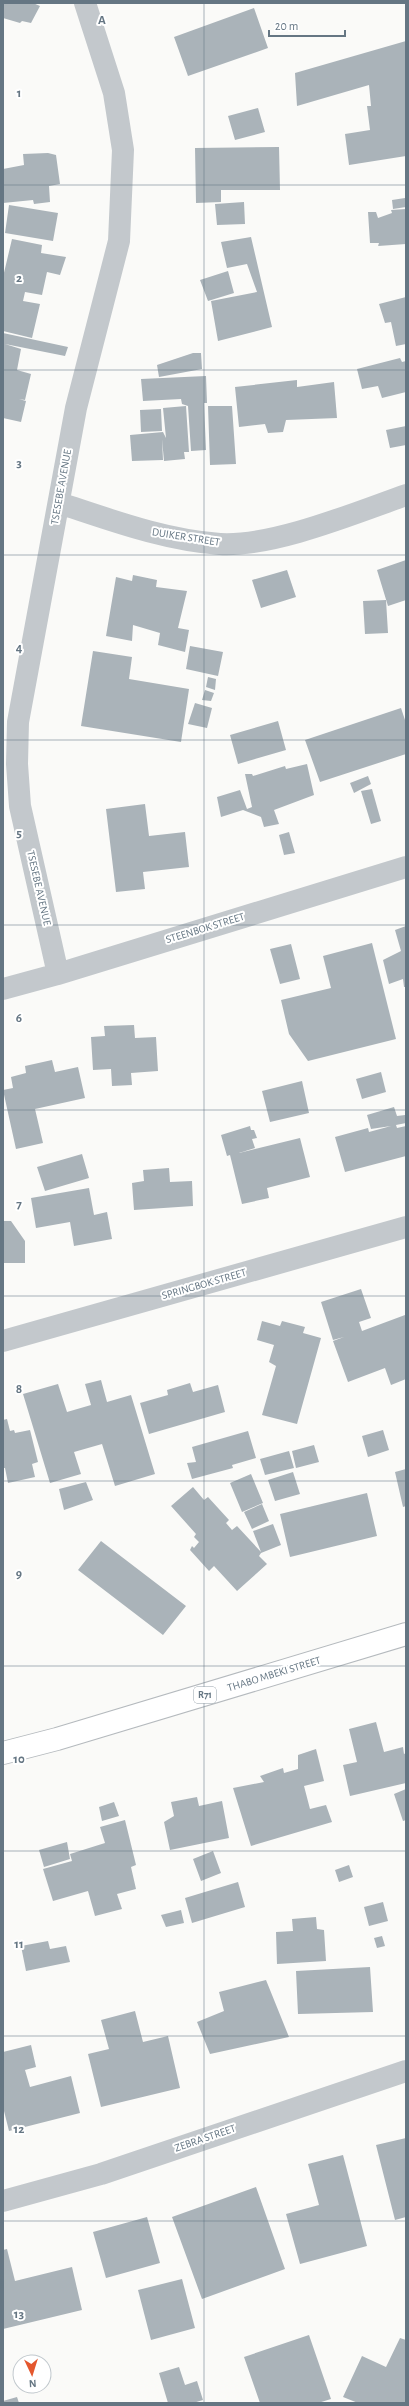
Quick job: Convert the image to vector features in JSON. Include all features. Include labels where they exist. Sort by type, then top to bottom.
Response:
[{"type":"main road","name":"THABO MBEKI STREET","points":[[3,1753],[57,1739],[406,1634]]},
{"type":"street","name":"TSESEBE AVENUE","points":[[58,974],[20,806],[17,764],[21,707],[76,408],[119,241],[123,150],[114,93],[85,3]]},
{"type":"street","name":"DUIKER STREET","points":[[59,503],[159,535],[221,544],[262,540],[316,526],[406,495]]},
{"type":"street","name":"STEENBOK STREET","points":[[3,989],[58,974],[406,867]]},
{"type":"street","name":"SPRINGBOK STREET","points":[[3,1341],[406,1227]]},
{"type":"street","name":"ZEBRA STREET","points":[[3,2201],[100,2174],[406,2071]]},
{"type":"building","points":[[3,3],[33,3],[40,6],[31,23],[22,21],[20,23],[3,18]]},
{"type":"building","points":[[254,8],[268,48],[188,76],[174,37]]},
{"type":"building","points":[[406,41],[406,156],[349,165],[345,134],[370,130],[367,106],[371,106],[369,85],[297,106],[295,73]]},
{"type":"building","points":[[258,108],[265,132],[235,140],[228,116]]},
{"type":"building","points":[[279,147],[280,190],[221,190],[221,202],[196,203],[195,148]]},
{"type":"building","points":[[48,153],[56,155],[60,184],[49,186],[50,202],[34,204],[33,200],[3,203],[3,169],[24,165],[23,154]]},
{"type":"building","points":[[405,198],[406,207],[393,209],[392,200]]},
{"type":"building","points":[[244,202],[245,224],[217,225],[215,204]]},
{"type":"building","points":[[9,205],[58,213],[53,241],[5,233]]},
{"type":"building","points":[[406,209],[406,244],[378,246],[379,243],[370,243],[368,212],[376,212],[378,218],[392,213],[391,210]]},
{"type":"building","points":[[251,237],[272,327],[218,341],[211,301],[257,292],[247,264],[227,268],[221,242]]},
{"type":"building","points":[[12,239],[42,245],[41,253],[66,257],[60,275],[47,272],[42,295],[25,292],[23,301],[40,304],[32,338],[3,331],[3,277]]},
{"type":"building","points":[[228,271],[234,293],[208,301],[200,280]]},
{"type":"building","points":[[406,297],[406,344],[396,346],[391,322],[385,323],[379,304]]},
{"type":"building","points":[[3,333],[68,347],[65,356],[5,344],[21,349],[17,370],[31,374],[25,400],[19,399],[26,401],[21,422],[3,418]]},
{"type":"building","points":[[193,353],[201,353],[202,369],[159,377],[157,365]]},
{"type":"building","points":[[400,358],[402,362],[406,361],[406,392],[382,398],[378,386],[362,389],[357,369]]},
{"type":"building","points":[[206,376],[207,403],[204,403],[206,450],[191,451],[188,406],[182,404],[181,399],[143,401],[141,379]]},
{"type":"building","points":[[297,380],[297,387],[334,382],[337,418],[286,420],[283,432],[268,433],[265,424],[239,427],[235,387]]},
{"type":"building","points":[[186,406],[189,452],[184,452],[185,459],[164,461],[162,439],[163,460],[132,461],[130,435],[163,432],[166,438],[163,408]]},
{"type":"building","points":[[208,406],[232,406],[236,464],[210,465]]},
{"type":"building","points":[[161,409],[162,431],[141,432],[140,410]]},
{"type":"building","points":[[406,426],[406,445],[390,448],[386,430]]},
{"type":"building","points":[[406,560],[406,600],[388,606],[377,570]]},
{"type":"building","points":[[287,570],[296,597],[261,608],[252,580]]},
{"type":"building","points":[[133,575],[157,580],[156,587],[187,591],[178,628],[189,630],[185,652],[158,645],[160,633],[133,625],[132,641],[106,636],[116,577],[132,581]]},
{"type":"building","points":[[386,600],[388,633],[365,634],[363,601]]},
{"type":"building","points":[[190,646],[223,652],[218,676],[186,669]]},
{"type":"building","points":[[93,651],[132,657],[129,679],[189,689],[181,742],[81,726]]},
{"type":"building","points":[[208,677],[216,679],[215,690],[206,687]]},
{"type":"building","points":[[205,690],[214,693],[211,701],[202,700]]},
{"type":"building","points":[[195,703],[212,708],[207,728],[188,724]]},
{"type":"building","points":[[401,708],[406,723],[406,754],[320,782],[305,740]]},
{"type":"building","points":[[278,721],[286,750],[238,764],[230,735]]},
{"type":"building","points":[[307,764],[314,795],[274,810],[279,824],[264,827],[261,817],[243,810],[221,817],[217,797],[240,790],[247,809],[252,807],[245,774],[252,774],[253,776],[285,766],[286,769]]},
{"type":"building","points":[[368,776],[371,784],[354,793],[350,783]]},
{"type":"building","points":[[372,789],[381,821],[371,824],[361,791]]},
{"type":"building","points":[[145,804],[149,836],[185,832],[189,867],[143,872],[145,889],[116,892],[106,809]]},
{"type":"building","points":[[289,832],[295,853],[284,855],[279,835]]},
{"type":"building","points":[[406,926],[406,987],[404,987],[403,979],[389,984],[383,960],[401,951],[395,930]]},
{"type":"building","points":[[372,943],[396,1039],[308,1061],[289,1034],[281,1000],[331,988],[323,956]]},
{"type":"building","points":[[291,944],[300,979],[280,984],[270,949]]},
{"type":"building","points":[[134,1025],[135,1038],[156,1037],[158,1071],[131,1073],[132,1085],[112,1086],[111,1069],[93,1070],[91,1037],[105,1036],[104,1026]]},
{"type":"building","points":[[52,1060],[55,1072],[78,1067],[85,1098],[35,1109],[43,1143],[16,1149],[3,1090],[13,1088],[11,1077],[26,1073],[25,1066]]},
{"type":"building","points":[[381,1072],[386,1092],[362,1099],[356,1079]]},
{"type":"building","points":[[302,1081],[309,1113],[270,1122],[262,1091]]},
{"type":"building","points":[[394,1107],[397,1116],[405,1115],[406,1118],[406,1123],[396,1125],[397,1128],[406,1126],[406,1156],[345,1172],[335,1137],[368,1128],[369,1132],[391,1126],[371,1129],[367,1115]]},
{"type":"building","points":[[250,1126],[251,1130],[254,1130],[257,1138],[252,1139],[255,1148],[239,1153],[300,1138],[310,1177],[267,1188],[269,1198],[242,1204],[230,1155],[227,1156],[221,1135]]},
{"type":"building","points":[[82,1154],[89,1178],[45,1191],[37,1167]]},
{"type":"building","points":[[169,1168],[170,1182],[192,1181],[193,1206],[134,1210],[132,1183],[144,1181],[143,1170]]},
{"type":"building","points":[[89,1188],[94,1215],[107,1212],[112,1239],[74,1246],[70,1222],[36,1228],[31,1198]]},
{"type":"building","points":[[3,1221],[11,1221],[25,1241],[25,1263],[3,1263]]},
{"type":"building","points":[[361,1289],[371,1318],[359,1322],[362,1331],[405,1315],[406,1379],[391,1385],[385,1368],[348,1382],[333,1341],[344,1337],[333,1340],[321,1302]]},
{"type":"building","points":[[262,1321],[280,1326],[282,1321],[305,1327],[303,1333],[321,1338],[297,1424],[262,1415],[276,1366],[269,1362],[274,1345],[257,1340]]},
{"type":"building","points":[[101,1380],[107,1402],[131,1395],[155,1474],[115,1486],[102,1444],[74,1452],[81,1474],[50,1483],[23,1394],[58,1384],[67,1412],[91,1405],[85,1384]]},
{"type":"building","points":[[190,1383],[193,1392],[218,1385],[225,1412],[149,1434],[140,1403],[168,1395],[167,1390]]},
{"type":"building","points":[[7,1419],[10,1431],[14,1430],[15,1433],[30,1430],[38,1462],[32,1464],[35,1477],[8,1483],[5,1468],[3,1468],[3,1420]]},
{"type":"building","points":[[383,1430],[389,1450],[368,1457],[362,1436]]},
{"type":"building","points":[[248,1431],[256,1458],[232,1465],[233,1468],[192,1479],[187,1463],[196,1462],[192,1447]]},
{"type":"building","points":[[314,1445],[319,1462],[296,1468],[292,1451]]},
{"type":"building","points":[[289,1451],[294,1468],[265,1475],[260,1459]]},
{"type":"building","points":[[406,1469],[406,1506],[403,1507],[395,1472]]},
{"type":"building","points":[[293,1472],[300,1494],[275,1501],[268,1480]]},
{"type":"building","points":[[251,1474],[263,1503],[242,1512],[230,1483]]},
{"type":"building","points":[[86,1482],[93,1500],[64,1510],[59,1489]]},
{"type":"building","points":[[193,1487],[204,1500],[208,1497],[229,1520],[226,1523],[232,1530],[237,1526],[261,1552],[253,1531],[273,1524],[281,1545],[261,1553],[259,1556],[267,1564],[237,1591],[214,1566],[209,1571],[190,1550],[192,1546],[194,1548],[199,1542],[194,1537],[196,1534],[171,1506]]},
{"type":"building","points":[[367,1493],[377,1536],[290,1557],[280,1514]]},
{"type":"building","points":[[262,1504],[269,1521],[252,1529],[244,1512]]},
{"type":"building","points":[[101,1541],[186,1606],[163,1635],[78,1570]]},
{"type":"building","points":[[376,1722],[384,1752],[403,1747],[404,1754],[406,1753],[406,1783],[350,1796],[343,1765],[357,1762],[349,1729]]},
{"type":"building","points":[[316,1749],[324,1781],[304,1786],[310,1809],[326,1805],[332,1822],[251,1846],[233,1788],[264,1782],[260,1776],[283,1768],[284,1773],[298,1769],[298,1755]]},
{"type":"building","points":[[406,1789],[406,1820],[403,1821],[394,1794]]},
{"type":"building","points":[[197,1797],[199,1806],[222,1801],[229,1838],[170,1850],[164,1822],[174,1816],[171,1802]]},
{"type":"building","points":[[114,1802],[119,1816],[102,1821],[99,1807]]},
{"type":"building","points":[[125,1820],[136,1865],[131,1867],[136,1889],[117,1894],[122,1909],[95,1916],[88,1891],[53,1901],[43,1869],[72,1861],[70,1854],[105,1843],[100,1827]]},
{"type":"building","points":[[67,1842],[70,1859],[44,1867],[39,1850]]},
{"type":"building","points":[[213,1851],[221,1873],[201,1881],[193,1859]]},
{"type":"building","points":[[349,1865],[353,1877],[339,1882],[335,1870]]},
{"type":"building","points":[[238,1882],[245,1907],[192,1923],[185,1898]]},
{"type":"building","points":[[383,1902],[388,1921],[369,1926],[364,1907]]},
{"type":"building","points":[[181,1910],[184,1923],[166,1927],[161,1915]]},
{"type":"building","points":[[316,1917],[317,1929],[324,1930],[326,1961],[277,1964],[276,1932],[293,1931],[292,1919]]},
{"type":"building","points":[[382,1936],[385,1946],[377,1948],[374,1938]]},
{"type":"building","points":[[48,1941],[50,1949],[66,1946],[70,1962],[26,1971],[21,1946]]},
{"type":"building","points":[[370,1967],[373,2012],[298,2014],[296,1971]]},
{"type":"building","points":[[266,1980],[289,2037],[210,2054],[197,2022],[224,2011],[219,1992]]},
{"type":"building","points":[[135,2011],[143,2042],[168,2036],[180,2088],[101,2107],[88,2054],[109,2049],[101,2020]]},
{"type":"building","points":[[31,2045],[36,2067],[25,2070],[30,2087],[71,2076],[80,2113],[9,2131],[3,2107],[3,2052]]},
{"type":"building","points":[[406,2138],[406,2217],[395,2220],[376,2145]]},
{"type":"building","points":[[343,2155],[367,2246],[300,2264],[286,2214],[319,2205],[308,2164]]},
{"type":"building","points":[[256,2187],[285,2269],[202,2299],[172,2217]]},
{"type":"building","points":[[147,2217],[160,2263],[106,2278],[93,2232]]},
{"type":"building","points":[[7,2249],[15,2281],[72,2267],[82,2310],[3,2329],[3,2250]]},
{"type":"building","points":[[182,2279],[195,2328],[151,2340],[138,2290]]},
{"type":"building","points":[[309,2335],[331,2399],[318,2403],[260,2403],[244,2357]]},
{"type":"building","points":[[400,2338],[406,2340],[406,2403],[358,2403],[343,2397],[362,2356],[386,2367]]},
{"type":"building","points":[[179,2367],[185,2385],[197,2381],[203,2400],[193,2403],[168,2403],[159,2373]]},
{"type":"building","points":[[17,2397],[19,2403],[3,2403],[3,2401]]}]
